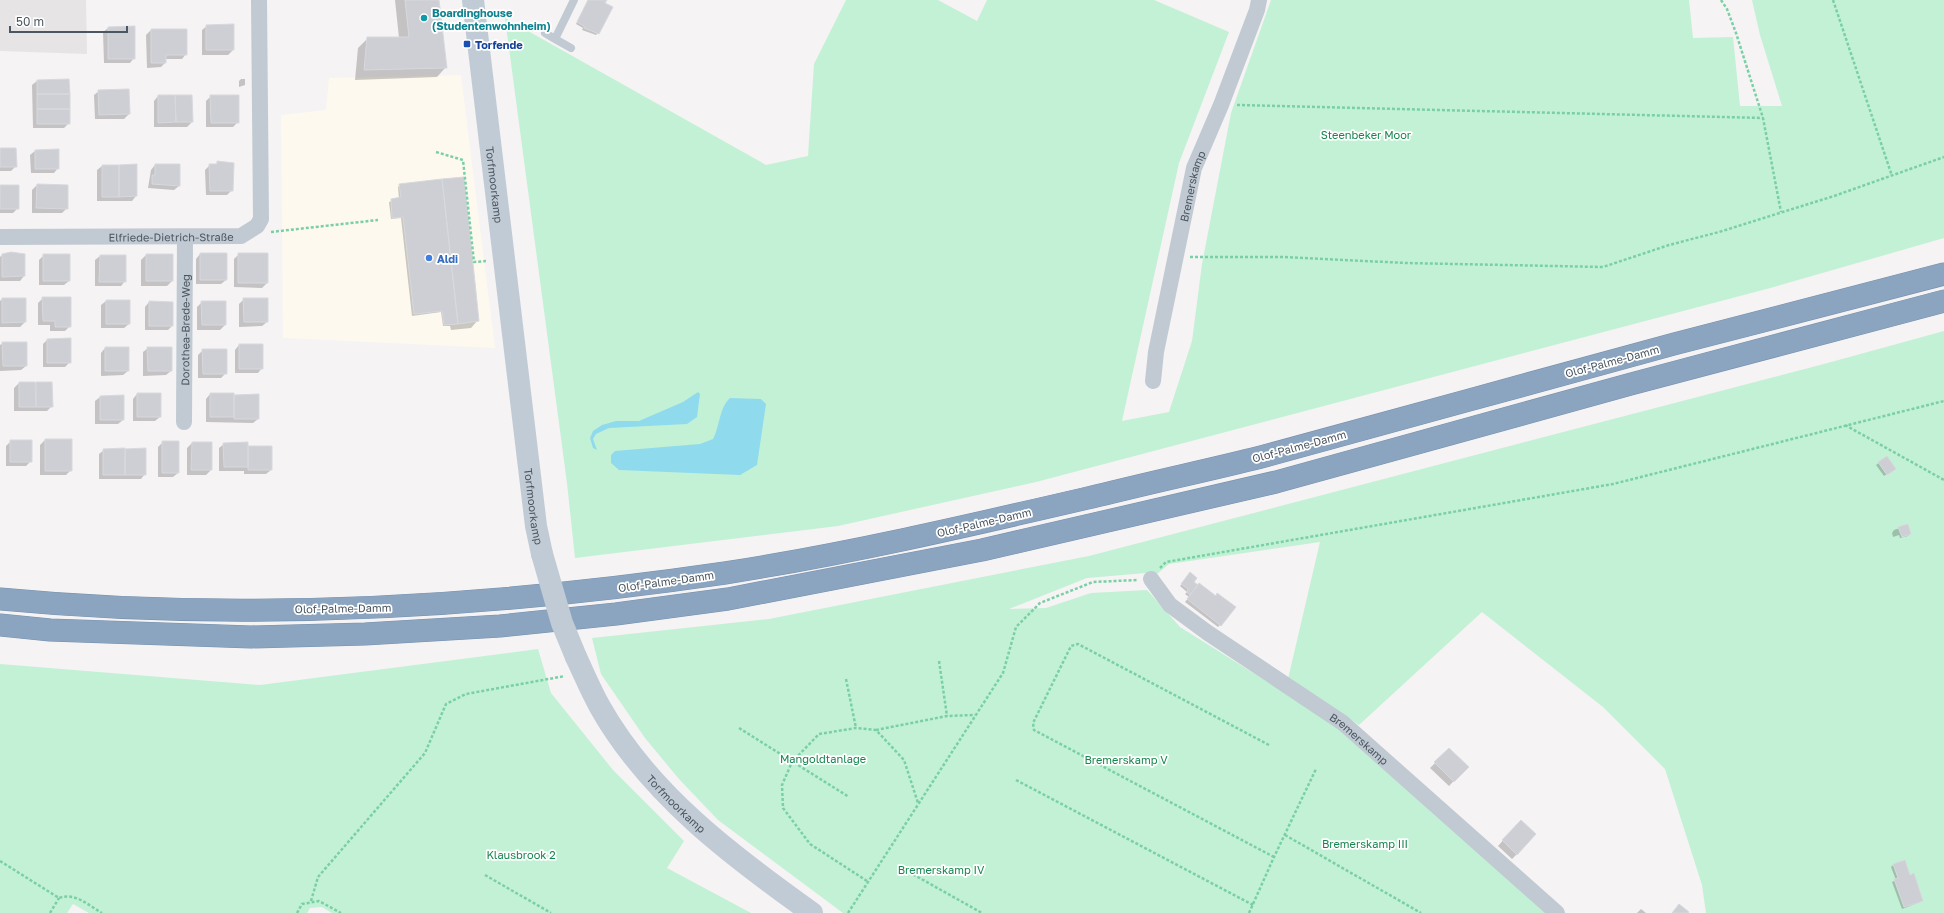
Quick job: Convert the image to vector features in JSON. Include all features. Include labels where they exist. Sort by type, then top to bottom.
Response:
[{"type":"highway","name":"Olof-Palme-Damm","points":[[0,599],[53,604],[164,609],[249,610],[393,607],[517,598],[618,587],[729,572],[841,552],[974,525],[1256,458],[1676,343],[1944,274]]},
{"type":"highway","points":[[0,625],[50,630],[251,637],[365,634],[500,626],[616,614],[728,599],[982,550],[1276,482],[1631,384],[1944,301]]},
{"type":"street","points":[[257,226],[261,218],[259,0]]},
{"type":"street","name":"Torfmoorkamp","points":[[473,0],[535,518],[542,554],[573,666],[621,738],[659,786],[716,841],[757,874],[812,913]]},
{"type":"street","name":"Bremerskamp","points":[[1154,381],[1156,352],[1194,168],[1222,104],[1258,10],[1259,0]]},
{"type":"street","name":"Elfriede-Dietrich-Straße","points":[[0,237],[241,236],[257,226]]},
{"type":"street","name":"Dorothea-Brede-Weg","points":[[184,237],[184,422]]},
{"type":"street","name":"Bremerskamp","points":[[1151,579],[1170,605],[1343,723],[1556,913]]},
{"type":"lane","points":[[555,39],[574,0]]},
{"type":"lane","points":[[545,33],[571,48]]},
{"type":"path","points":[[1721,0],[1727,9],[1736,33],[1763,118],[1781,212]]},
{"type":"path","points":[[1833,0],[1892,176]]},
{"type":"path","points":[[1222,104],[1763,118]]},
{"type":"path","points":[[436,152],[463,160],[474,262],[487,260]]},
{"type":"path","points":[[1176,257],[1282,257],[1406,263],[1603,267],[1669,245],[1781,212],[1892,176],[1944,157]]},
{"type":"path","points":[[257,226],[264,231],[276,232],[378,220]]},
{"type":"path","points":[[848,913],[867,881],[1003,673],[1016,627],[1040,603],[1093,582],[1151,579],[1166,562],[1612,484],[1944,401]]},
{"type":"path","points":[[1845,425],[1944,480]]},
{"type":"path","points":[[1269,744],[1078,644],[1071,646],[1032,723],[1034,730],[1274,857]]},
{"type":"path","points":[[938,661],[947,716]]},
{"type":"path","points":[[311,901],[318,877],[425,753],[446,704],[466,694],[573,666]]},
{"type":"path","points":[[846,680],[856,728]]},
{"type":"path","points":[[867,881],[810,844],[783,808],[782,785],[792,762],[819,734],[856,728],[876,730],[947,716],[976,715]]},
{"type":"path","points":[[739,728],[849,797]]},
{"type":"path","points":[[876,730],[904,760],[918,803]]},
{"type":"path","points":[[1249,913],[1316,769]]},
{"type":"path","points":[[1016,780],[1253,905]]},
{"type":"path","points":[[1285,835],[1421,913]]},
{"type":"path","points":[[0,861],[59,898]]},
{"type":"path","points":[[900,867],[982,913]]},
{"type":"path","points":[[485,875],[551,913]]},
{"type":"path","points":[[50,913],[59,898],[67,895],[74,896],[102,913]]},
{"type":"path","points":[[297,913],[302,904],[311,901],[319,901],[341,913]]},
{"type":"shaded area","points":[[0,0],[86,0],[87,54],[0,51]]},
{"type":"shaded area","points":[[461,75],[495,348],[283,338],[281,115],[326,110],[329,78]]},
{"type":"green space","name":"Steenbeker Moor","points":[[846,0],[938,0],[977,21],[987,0],[1154,0],[1229,32],[1179,163],[1122,421],[1169,412],[1192,341],[1202,264],[1231,113],[1271,0],[1689,0],[1693,38],[1733,37],[1740,106],[1782,106],[1760,35],[1752,0],[1944,0],[1944,238],[1774,287],[1036,482],[838,526],[575,558],[567,483],[505,18],[766,165],[808,156],[814,64]]},
{"type":"green space","points":[[1944,331],[1944,913],[1706,913],[1702,885],[1665,769],[1603,707],[1482,612],[1359,725],[1288,679],[1320,542],[1169,564],[1151,579],[1146,573],[1087,578],[1009,609],[1046,608],[1091,593],[1147,590],[1180,627],[1347,732],[1547,913],[843,913],[718,820],[679,779],[645,738],[601,674],[592,638],[769,619],[1089,556],[1824,364]]},
{"type":"green space","name":"Klausbrook 2","points":[[538,649],[551,693],[613,770],[684,841],[667,868],[751,913],[332,913],[322,907],[310,908],[307,913],[89,913],[73,904],[67,913],[0,913],[0,664],[260,685]]},
{"type":"water","points":[[698,392],[700,394],[697,417],[687,424],[609,428],[596,434],[593,439],[597,450],[593,448],[590,438],[593,431],[602,425],[616,421],[639,421],[683,402]]},
{"type":"water","points":[[730,398],[761,399],[766,404],[757,465],[740,475],[619,470],[611,463],[611,455],[615,451],[700,444],[713,439],[726,402]]},
{"type":"building","name":"Boardinghouse (Studentenwohnheim)","points":[[405,0],[439,0],[447,68],[364,70],[367,37],[409,37]]},
{"type":"building","points":[[588,0],[607,0],[605,3],[613,7],[599,34],[584,28],[584,26],[577,22]]},
{"type":"building","points":[[234,24],[234,50],[206,50],[206,25]]},
{"type":"building","points":[[135,26],[135,59],[108,59],[108,27]]},
{"type":"building","points":[[151,29],[187,29],[187,55],[166,55],[166,63],[151,63]]},
{"type":"building","points":[[69,79],[70,94],[37,94],[37,80]]},
{"type":"building","points":[[129,89],[130,114],[99,115],[98,90]]},
{"type":"building","points":[[37,94],[70,94],[70,109],[37,109]]},
{"type":"building","points":[[158,95],[175,95],[176,122],[158,123]]},
{"type":"building","points":[[175,95],[192,95],[193,122],[176,122]]},
{"type":"building","points":[[210,95],[239,95],[239,123],[211,123]]},
{"type":"building","points":[[37,109],[70,109],[70,124],[37,124]]},
{"type":"building","points":[[0,148],[16,148],[17,167],[0,167]]},
{"type":"building","points":[[59,149],[59,169],[35,169],[35,150]]},
{"type":"building","points":[[217,161],[234,163],[233,191],[210,191],[209,164],[217,164]]},
{"type":"building","points":[[137,164],[137,196],[119,197],[119,165]]},
{"type":"building","points":[[155,164],[180,164],[180,186],[152,184],[152,175],[155,175]]},
{"type":"building","points":[[102,165],[119,165],[119,197],[102,197]]},
{"type":"building","points":[[464,177],[479,321],[458,324],[442,179]]},
{"type":"building","name":"Aldi","points":[[442,179],[458,324],[444,325],[442,311],[414,314],[403,217],[392,218],[391,199],[401,197],[399,184]]},
{"type":"building","points":[[37,184],[68,185],[68,209],[36,208]]},
{"type":"building","points":[[0,185],[19,185],[19,209],[0,209]]},
{"type":"building","points":[[11,252],[25,254],[25,276],[2,277],[2,254]]},
{"type":"building","points":[[200,253],[227,253],[227,280],[200,280]]},
{"type":"building","points":[[238,253],[268,253],[268,283],[238,283]]},
{"type":"building","points":[[43,254],[70,254],[70,281],[43,281]]},
{"type":"building","points":[[146,254],[173,254],[173,281],[146,281]]},
{"type":"building","points":[[100,255],[126,255],[126,282],[99,282]]},
{"type":"building","points":[[42,297],[71,297],[71,327],[55,327],[55,321],[43,321]]},
{"type":"building","points":[[2,298],[26,298],[26,322],[2,323]]},
{"type":"building","points":[[243,298],[268,298],[268,322],[244,322]]},
{"type":"building","points":[[106,300],[130,300],[130,324],[106,324]]},
{"type":"building","points":[[149,301],[173,302],[173,326],[149,326]]},
{"type":"building","points":[[201,301],[226,301],[226,325],[202,325]]},
{"type":"building","points":[[71,338],[71,363],[47,363],[47,339]]},
{"type":"building","points":[[2,342],[27,342],[27,366],[3,366]]},
{"type":"building","points":[[239,344],[263,344],[263,369],[239,369]]},
{"type":"building","points":[[105,347],[129,347],[129,371],[105,371]]},
{"type":"building","points":[[147,347],[172,347],[172,371],[148,371]]},
{"type":"building","points":[[202,349],[227,349],[227,374],[203,374]]},
{"type":"building","points":[[19,382],[35,382],[36,407],[19,407]]},
{"type":"building","points":[[36,382],[52,382],[53,407],[36,407]]},
{"type":"building","points":[[137,393],[161,393],[161,417],[137,417]]},
{"type":"building","points":[[210,393],[234,393],[234,417],[210,417]]},
{"type":"building","points":[[259,394],[259,419],[234,419],[234,395]]},
{"type":"building","points":[[124,395],[124,420],[100,420],[100,396]]},
{"type":"building","points":[[45,439],[72,439],[72,471],[45,471]]},
{"type":"building","points":[[10,440],[32,440],[32,462],[10,462]]},
{"type":"building","points":[[162,441],[179,441],[179,473],[162,473]]},
{"type":"building","points":[[192,442],[212,442],[212,470],[191,470]]},
{"type":"building","points":[[248,442],[248,467],[224,467],[223,443]]},
{"type":"building","points":[[248,446],[272,446],[272,470],[248,470]]},
{"type":"building","points":[[125,448],[125,475],[103,475],[103,449]]},
{"type":"building","points":[[146,448],[146,475],[125,475],[125,449]]},
{"type":"building","points":[[1887,456],[1896,469],[1887,475],[1878,462]]},
{"type":"building","points":[[1908,524],[1911,534],[1902,537],[1898,527]]},
{"type":"building","points":[[1190,572],[1197,578],[1194,582],[1198,585],[1190,595],[1187,592],[1188,589],[1181,584]]},
{"type":"building","points":[[1199,583],[1216,596],[1217,593],[1236,607],[1221,626],[1187,599]]},
{"type":"building","points":[[1449,748],[1469,767],[1454,782],[1434,762]]},
{"type":"building","points":[[1521,820],[1536,834],[1517,855],[1502,840]]},
{"type":"building","points":[[1905,860],[1910,875],[1914,873],[1923,901],[1904,907],[1894,879],[1898,878],[1893,864]]},
{"type":"building","points":[[1679,904],[1689,912],[1672,913]]},
{"type":"place","name":"Boardinghouse (Studentenwohnheim)","points":[[424,18]]},
{"type":"place","name":"Torfende","points":[[467,44]]},
{"type":"place","name":"Aldi","points":[[429,258]]},
{"type":"park label","name":"Mangoldtanlage","points":[[823,758]]},
{"type":"park label","name":"Bremerskamp V","points":[[1126,759]]},
{"type":"park label","name":"Bremerskamp III","points":[[1365,843]]},
{"type":"park label","name":"Bremerskamp IV","points":[[941,869]]}]
